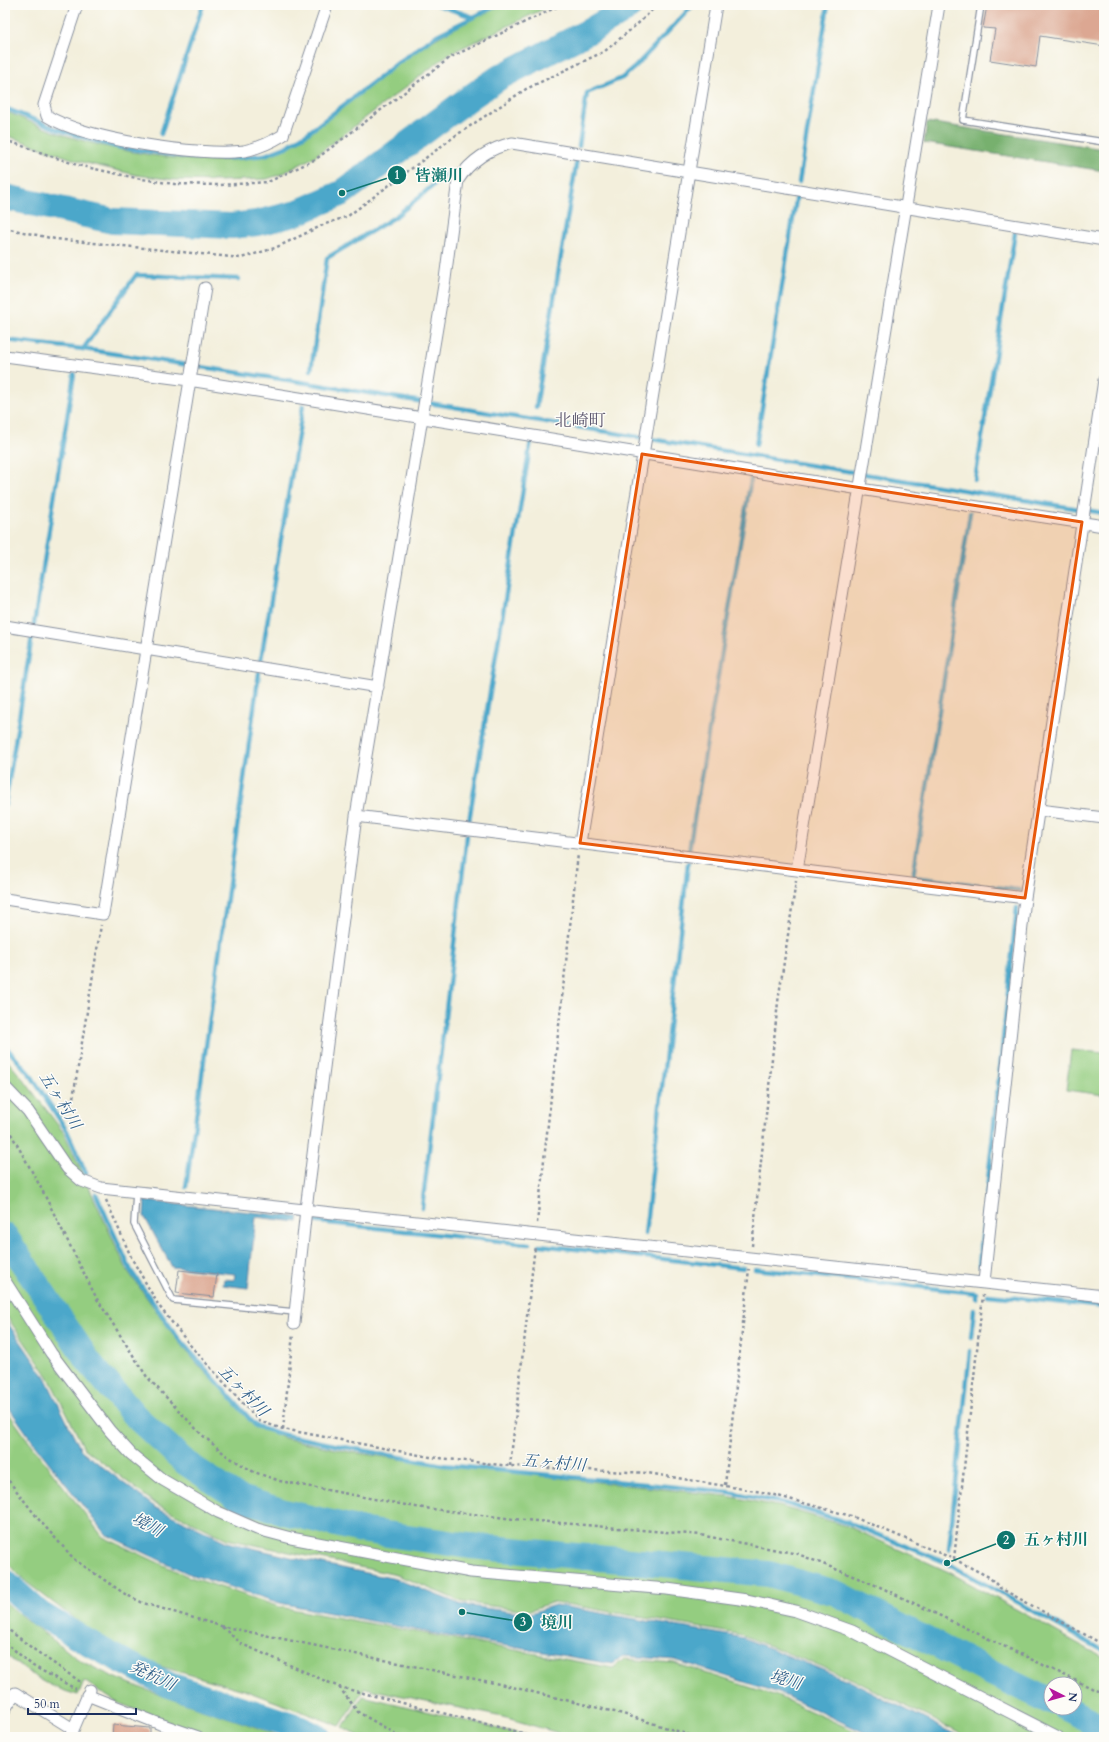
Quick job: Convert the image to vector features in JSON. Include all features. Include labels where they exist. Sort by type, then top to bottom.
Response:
[{"type":"street","points":[[77,5],[44,105],[47,116],[57,122],[116,139],[182,149],[217,152],[244,151],[265,146],[283,135],[327,5]]},
{"type":"street","points":[[580,843],[687,171],[716,5]]},
{"type":"street","points":[[797,870],[939,5]]},
{"type":"street","points":[[294,1318],[306,1209],[356,816],[424,415],[445,279],[458,180],[465,168],[499,146],[512,143],[1104,240]]},
{"type":"street","points":[[5,899],[103,914],[204,288]]},
{"type":"street","points":[[5,356],[190,376],[424,415],[1082,520],[1104,526]]},
{"type":"street","points":[[984,1282],[1025,898],[1084,503],[1104,380]]},
{"type":"street","points":[[5,626],[378,687]]},
{"type":"street","points":[[1039,810],[1104,818]]},
{"type":"street","points":[[356,816],[1025,898]]},
{"type":"street","points":[[5,1087],[28,1111],[67,1168],[82,1181],[101,1188],[536,1233],[750,1258],[1104,1296]]},
{"type":"street","points":[[5,1281],[51,1353],[110,1431],[131,1454],[163,1480],[218,1512],[257,1529],[291,1538],[471,1572],[667,1589],[747,1600],[796,1611],[852,1632],[1058,1737]]},
{"type":"street","points":[[5,1709],[15,1693],[72,1733],[89,1692],[160,1724],[198,1737]]},
{"type":"lane","points":[[981,5],[963,120],[1104,142]]},
{"type":"lane","points":[[136,1192],[134,1224],[174,1300],[294,1318]]},
{"type":"path","points":[[5,228],[55,239],[241,258],[275,248],[348,216],[455,136],[519,93],[604,51],[641,21],[657,5]]},
{"type":"path","points":[[510,1466],[580,843]]},
{"type":"path","points":[[725,1485],[778,1002],[797,870]]},
{"type":"path","points":[[63,1104],[73,1098],[103,914]]},
{"type":"path","points":[[5,1123],[40,1186],[97,1299],[147,1377],[201,1434],[227,1456],[254,1472],[280,1481],[416,1506],[514,1518],[700,1535],[798,1554],[880,1587],[1104,1694]]},
{"type":"path","points":[[101,1188],[132,1259],[159,1306],[190,1345],[259,1421],[283,1429],[430,1457],[510,1466],[648,1473],[725,1485],[800,1501],[851,1516],[954,1559],[989,1577],[1000,1588],[1104,1645]]},
{"type":"path","points":[[954,1559],[984,1282]]},
{"type":"path","points":[[283,1429],[294,1318]]},
{"type":"path","points":[[5,1476],[58,1542],[75,1560],[124,1594],[143,1603],[221,1626],[504,1685],[623,1714],[696,1737]]},
{"type":"path","points":[[221,1626],[242,1644],[339,1687],[538,1737]]},
{"type":"path","points":[[5,1627],[89,1692]]},
{"type":"path","points":[[5,1642],[34,1666],[89,1692]]},
{"type":"path","points":[[339,1687],[358,1712],[401,1737]]},
{"type":"highlighted area","points":[[642,454],[1082,522],[1025,898],[580,843]]},
{"type":"green space","points":[[503,5],[552,5],[449,54],[314,157],[282,174],[267,179],[220,181],[175,180],[136,175],[78,161],[5,135],[5,111],[36,125],[79,140],[139,153],[172,158],[204,160],[235,160],[263,156],[286,148],[297,142],[400,62],[425,45],[462,24]]},
{"type":"green space","points":[[927,122],[1104,149],[1104,171],[924,143]]},
{"type":"green space","points":[[1071,1050],[1104,1053],[1104,1095],[1066,1090]]},
{"type":"green space","points":[[5,1058],[64,1133],[127,1270],[177,1340],[202,1369],[258,1426],[284,1438],[350,1452],[442,1465],[727,1496],[782,1507],[847,1526],[949,1572],[1104,1658],[1104,1737],[967,1737],[852,1679],[742,1635],[554,1602],[527,1611],[462,1602],[397,1575],[227,1539],[157,1505],[84,1448],[48,1376],[5,1314]]},
{"type":"green space","points":[[5,1408],[32,1446],[103,1537],[187,1576],[280,1607],[613,1668],[624,1659],[674,1663],[777,1696],[868,1737],[572,1737],[507,1718],[365,1688],[340,1726],[244,1690],[152,1664],[88,1629],[26,1582],[5,1561]]},
{"type":"green space","points":[[5,1602],[75,1657],[109,1675],[158,1694],[282,1737],[213,1737],[175,1725],[116,1702],[84,1681],[78,1695],[48,1684],[22,1668],[5,1654]]},
{"type":"green space","points":[[363,1696],[533,1737],[361,1737],[343,1727]]},
{"type":"water","points":[[145,1201],[299,1217],[298,1222],[256,1217],[248,1288],[223,1285],[224,1279],[234,1280],[235,1274],[172,1267],[144,1216]]},
{"type":"water","points":[[5,1319],[45,1377],[81,1450],[156,1508],[227,1542],[303,1560],[396,1579],[462,1605],[528,1614],[555,1605],[744,1638],[850,1681],[960,1737],[874,1737],[779,1693],[675,1660],[623,1656],[613,1664],[431,1633],[280,1603],[187,1573],[105,1534],[35,1445],[5,1402]]},
{"type":"building","points":[[987,5],[1104,5],[1104,46],[1040,36],[1036,67],[990,60],[995,29],[983,28]]},
{"type":"building","points":[[179,1270],[217,1274],[214,1297],[176,1293]]},
{"type":"building","points":[[113,1725],[150,1728],[150,1737],[112,1737]]},
{"type":"waterway","points":[[161,134],[203,5]]},
{"type":"waterway","points":[[438,5],[473,17]]},
{"type":"waterway","points":[[5,108],[57,129],[117,147],[191,157],[235,158],[265,155],[286,147],[308,133],[399,62],[437,35],[498,5]]},
{"type":"waterway","points":[[5,197],[113,221],[232,226],[257,223],[294,214],[342,193],[472,96],[500,77],[591,30],[631,5]]},
{"type":"waterway","points":[[579,146],[587,93],[622,78],[635,67],[693,5]]},
{"type":"waterway","points":[[799,182],[828,5]]},
{"type":"waterway","points":[[536,407],[577,159]]},
{"type":"waterway","points":[[311,370],[327,258],[395,217],[448,173]]},
{"type":"waterway","points":[[756,445],[797,194]]},
{"type":"waterway","points":[[975,480],[1015,233]]},
{"type":"waterway","points":[[83,349],[136,275],[239,279]]},
{"type":"waterway","points":[[5,340],[83,349],[307,383],[1104,513]]},
{"type":"waterway","points":[[34,624],[74,374]]},
{"type":"waterway","points":[[261,660],[303,406]]},
{"type":"waterway","points":[[469,821],[531,440]]},
{"type":"waterway","points":[[689,850],[751,478]]},
{"type":"waterway","points":[[970,513],[913,877],[1019,890]]},
{"type":"waterway","points":[[5,805],[32,636]]},
{"type":"waterway","points":[[186,1187],[259,673]]},
{"type":"waterway","points":[[422,1208],[467,836]]},
{"type":"waterway","points":[[645,1234],[688,863]]},
{"type":"waterway","points":[[979,1265],[1017,908]]},
{"type":"waterway","name":"五ヶ村川","points":[[5,1046],[32,1077],[67,1131],[86,1173]]},
{"type":"waterway","name":"五ヶ村川","points":[[96,1194],[131,1271],[178,1338],[256,1426],[285,1435],[443,1465],[729,1492],[784,1503],[849,1523],[947,1563],[1104,1651]]},
{"type":"waterway","points":[[310,1221],[529,1244]]},
{"type":"waterway","points":[[5,1236],[89,1362],[135,1416],[186,1463],[237,1497],[284,1512],[366,1531],[470,1546],[769,1574],[836,1593],[1043,1698]]},
{"type":"waterway","points":[[540,1245],[743,1268]]},
{"type":"waterway","points":[[755,1269],[976,1293],[976,1298]]},
{"type":"waterway","points":[[988,1295],[1104,1307]]},
{"type":"waterway","points":[[971,1337],[974,1310]]},
{"type":"waterway","points":[[949,1549],[970,1351]]},
{"type":"waterway","name":"発杭川","points":[[5,1582],[40,1614],[103,1651],[169,1685],[292,1725],[318,1737]]},
{"type":"waterway","points":[[1081,1716],[1104,1727]]},
{"type":"place","name":"皆瀬川","points":[[342,193]]},
{"type":"place","name":"五ヶ村川","points":[[947,1563]]},
{"type":"place","name":"境川","points":[[462,1612]]},
{"type":"district","name":"北崎町","points":[[580,420]]}]
